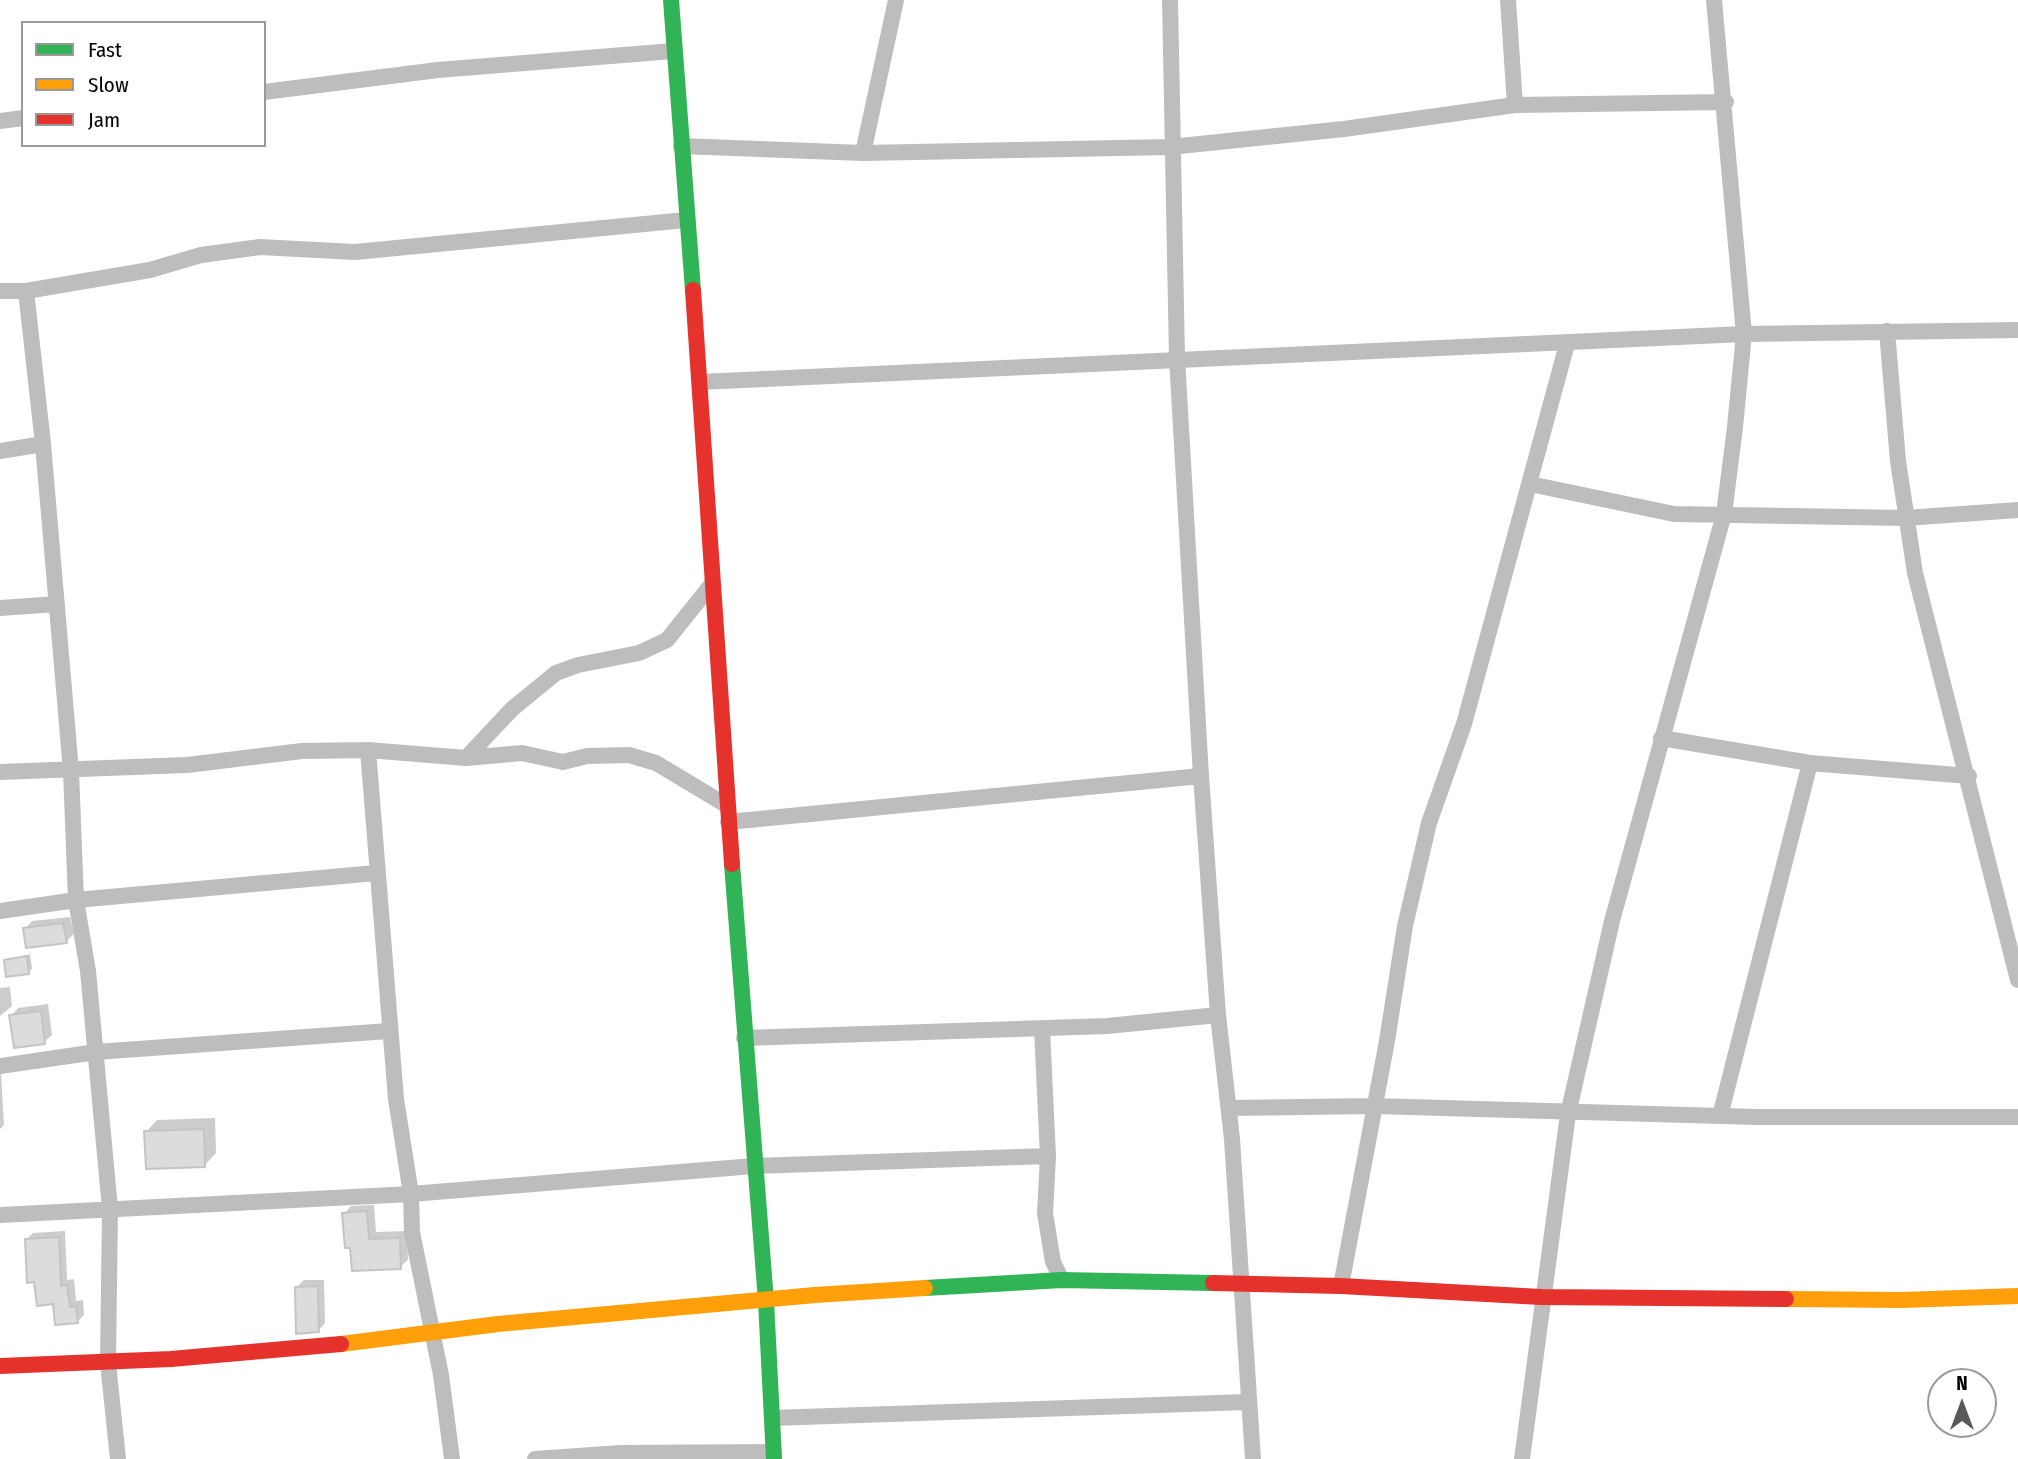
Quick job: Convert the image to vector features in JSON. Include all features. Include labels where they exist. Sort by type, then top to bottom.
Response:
[{"type":"street","points":[[535,1459],[621,1453],[774,1455],[766,1301],[726,805],[700,382],[671,0]]},
{"type":"street","points":[[863,153],[896,0]]},
{"type":"street","points":[[1170,0],[1170,147],[1177,358],[1200,776],[1218,1015],[1230,1108],[1247,1402],[1253,1459]]},
{"type":"street","points":[[1508,0],[1515,105]]},
{"type":"street","points":[[1522,1459],[1541,1297],[1568,1114],[1612,921],[1724,514],[1744,334],[1726,102],[1714,0]]},
{"type":"street","points":[[266,92],[438,70],[673,51]]},
{"type":"street","points":[[681,146],[863,153],[1170,147],[1344,130],[1515,105],[1726,102]]},
{"type":"street","points":[[0,121],[21,118]]},
{"type":"street","points":[[0,291],[26,291],[150,270],[201,255],[260,247],[355,252],[686,220]]},
{"type":"street","points":[[26,291],[43,444],[71,771],[76,900],[96,1052],[110,1209],[108,1363],[118,1459]]},
{"type":"street","points":[[700,382],[1744,334],[2018,330]]},
{"type":"street","points":[[1887,331],[1898,461],[1914,573],[1969,776],[2018,980]]},
{"type":"street","points":[[1341,1286],[1405,926],[1429,823],[1464,724],[1567,344]]},
{"type":"street","points":[[0,451],[43,444]]},
{"type":"street","points":[[1530,484],[1674,514],[1906,518],[2018,510]]},
{"type":"street","points":[[466,758],[512,709],[556,673],[578,665],[639,653],[667,640],[711,585]]},
{"type":"street","points":[[0,608],[57,604]]},
{"type":"street","points":[[1661,738],[1810,763],[1969,776]]},
{"type":"street","points":[[0,772],[42,768],[71,771],[187,765],[302,751],[368,750],[466,758],[522,753],[564,762],[587,756],[629,755],[656,763],[726,805]]},
{"type":"street","points":[[368,750],[396,1099],[411,1194],[412,1231],[433,1334],[452,1459]]},
{"type":"street","points":[[1720,1116],[1810,763]]},
{"type":"street","points":[[728,822],[1200,776]]},
{"type":"street","points":[[0,911],[76,900],[376,873]]},
{"type":"street","points":[[744,1038],[1107,1026],[1218,1015]]},
{"type":"street","points":[[1042,1029],[1048,1156],[1045,1213],[1053,1262],[1062,1280]]},
{"type":"street","points":[[0,1066],[96,1052],[389,1031]]},
{"type":"street","points":[[1230,1108],[1374,1106],[1568,1114],[2018,1117]]},
{"type":"street","points":[[0,1214],[411,1194],[754,1166],[1048,1156]]},
{"type":"street","points":[[0,1366],[108,1363],[433,1334],[499,1324],[815,1295],[1062,1280],[1241,1282],[1541,1297],[1902,1300],[2018,1296]]},
{"type":"street","points":[[772,1418],[1247,1402]]},
{"type":"building","points":[[63,923],[67,943],[26,948],[23,928]]},
{"type":"building","points":[[27,956],[29,974],[6,977],[4,960]]},
{"type":"building","points":[[41,1011],[45,1044],[14,1048],[9,1015]]},
{"type":"building","points":[[204,1129],[205,1167],[146,1169],[144,1131]]},
{"type":"building","points":[[367,1211],[369,1239],[400,1238],[401,1269],[352,1271],[350,1248],[345,1248],[342,1213]]},
{"type":"building","points":[[59,1237],[61,1286],[67,1285],[70,1307],[76,1306],[78,1323],[55,1325],[53,1304],[37,1306],[34,1282],[27,1283],[25,1239]]},
{"type":"building","points":[[318,1286],[319,1332],[296,1334],[295,1287]]},
{"type":"traffic: fast","points":[[671,0],[693,290]]},
{"type":"traffic: fast","points":[[732,864],[766,1301],[774,1459]]},
{"type":"traffic: fast","points":[[925,1288],[1062,1280],[1213,1283]]},
{"type":"traffic: slow","points":[[341,1344],[498,1324],[815,1295],[925,1288]]},
{"type":"traffic: slow","points":[[1786,1299],[1902,1300],[2018,1296]]},
{"type":"traffic: jam","points":[[693,290],[732,864]]},
{"type":"traffic: jam","points":[[1213,1283],[1341,1286],[1541,1297],[1786,1299]]},
{"type":"traffic: jam","points":[[0,1366],[171,1359],[341,1344]]}]
